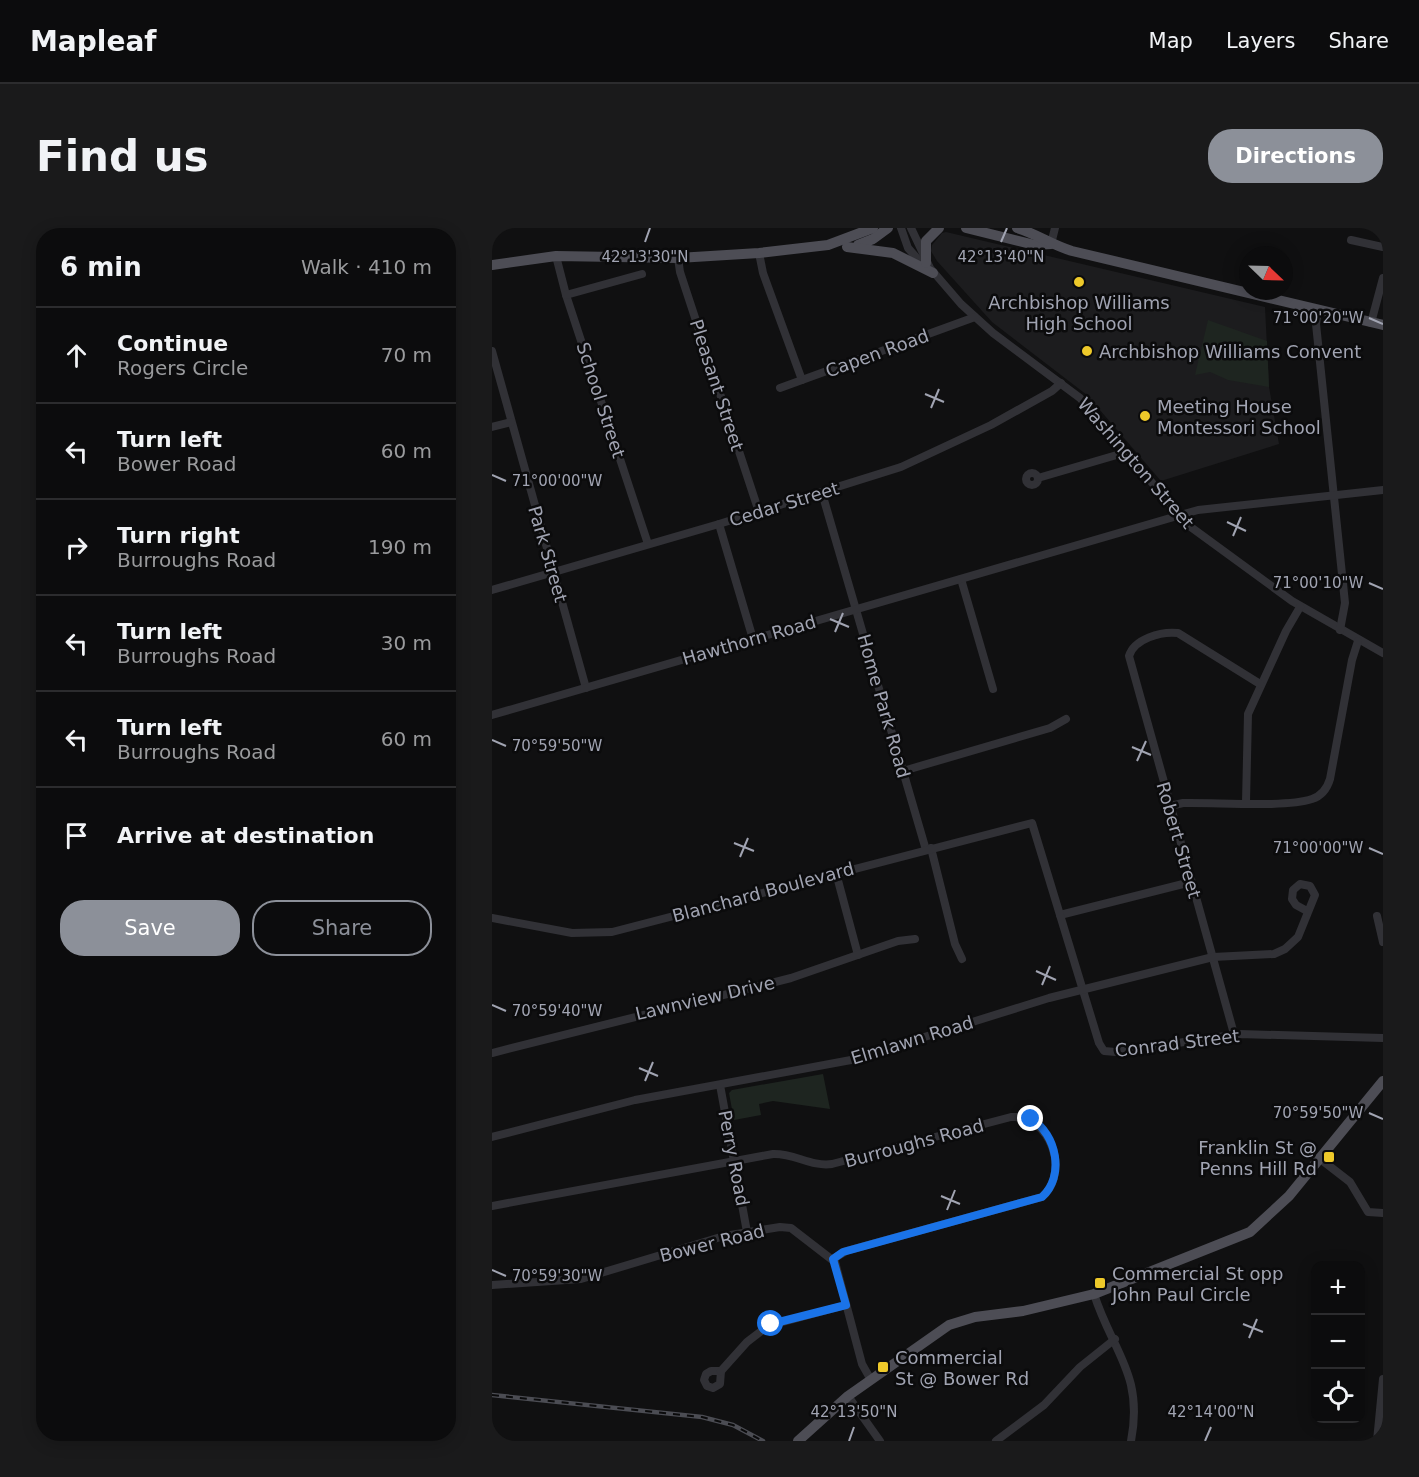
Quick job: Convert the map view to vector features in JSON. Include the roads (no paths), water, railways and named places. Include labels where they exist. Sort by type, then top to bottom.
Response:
[{"type":"main road","points":[[828,245],[854,228]]},
{"type":"main road","points":[[828,245],[873,228]]},
{"type":"main road","points":[[847,247],[868,242],[888,228]]},
{"type":"main road","points":[[926,263],[926,241],[939,228]]},
{"type":"main road","points":[[966,228],[1035,245],[1051,244],[1383,326]]},
{"type":"main road","points":[[1017,228],[1041,237],[1051,244]]},
{"type":"main road","points":[[492,265],[556,256],[678,258],[759,253],[828,245],[887,251],[933,273]]},
{"type":"main road","points":[[798,1441],[848,1396],[954,1323],[975,1317],[1023,1311],[1094,1294],[1245,1234],[1270,1216],[1299,1184],[1383,1081]]},
{"type":"street","name":"Washington Street","points":[[901,228],[911,252],[975,317],[1085,403],[1192,529],[1300,607],[1383,653]]},
{"type":"street","name":"Washington Street","points":[[911,228],[926,263],[933,273]]},
{"type":"street","points":[[1051,244],[1055,228]]},
{"type":"street","points":[[1351,240],[1383,247]]},
{"type":"street","points":[[759,253],[802,380]]},
{"type":"street","name":"School Street","points":[[556,256],[566,295],[648,544]]},
{"type":"street","name":"Pleasant Street","points":[[678,258],[680,272],[759,512]]},
{"type":"street","points":[[566,295],[642,274]]},
{"type":"street","points":[[1371,323],[1383,278]]},
{"type":"street","points":[[1317,310],[1346,603],[1340,630]]},
{"type":"street","name":"Capen Road","points":[[780,388],[975,317]]},
{"type":"street","name":"Park Street","points":[[492,351],[586,688]]},
{"type":"street","name":"Cedar Street","points":[[492,590],[720,524],[901,467],[1001,420],[1052,391],[1061,383]]},
{"type":"street","points":[[492,427],[511,422]]},
{"type":"street","points":[[1038,478],[1127,452]]},
{"type":"street","name":"Hawthorn Road","points":[[492,715],[1206,509],[1381,490]]},
{"type":"street","name":"Home Park Road","points":[[822,493],[903,771],[955,944],[962,959]]},
{"type":"street","points":[[720,524],[753,639]]},
{"type":"street","points":[[961,579],[993,689]]},
{"type":"street","points":[[1246,802],[1246,723],[1260,684],[1300,607]]},
{"type":"street","name":"Robert Street","points":[[1234,1034],[1129,662],[1133,647],[1163,634],[1178,633],[1260,684]]},
{"type":"street","points":[[1170,806],[1183,803],[1302,801],[1316,797],[1326,788],[1352,660],[1358,641]]},
{"type":"street","points":[[903,771],[1050,728],[1066,719]]},
{"type":"street","name":"Blanchard Boulevard","points":[[492,918],[572,933],[606,933],[1032,823]]},
{"type":"street","name":"Conrad Street","points":[[1032,823],[1100,1046],[1107,1052],[1234,1034],[1383,1038]]},
{"type":"street","points":[[836,873],[858,955]]},
{"type":"street","points":[[1060,915],[1191,882]]},
{"type":"street","name":"Elmlawn Road","points":[[492,1137],[578,1113],[851,1060],[1083,989],[1213,957],[1264,956],[1282,951],[1300,933],[1307,911]]},
{"type":"street","points":[[1377,916],[1383,942]]},
{"type":"street","name":"Lawnview Drive","points":[[492,1053],[791,978],[898,941],[915,939]]},
{"type":"street","name":"Perry Road","points":[[720,1085],[747,1232]]},
{"type":"street","name":"Burroughs Road","points":[[492,1206],[782,1154],[816,1164],[828,1165],[1011,1117],[1031,1119],[1045,1131],[1051,1146],[1056,1174],[1051,1188],[1039,1199],[846,1251],[833,1259]]},
{"type":"street","points":[[1319,1158],[1350,1182],[1368,1212],[1383,1213]]},
{"type":"street","name":"Bower Road","points":[[492,1285],[575,1280],[720,1237],[790,1228],[833,1259]]},
{"type":"street","points":[[833,1259],[862,1364],[871,1380]]},
{"type":"street","points":[[1094,1294],[1126,1363],[1133,1392],[1135,1414],[1131,1441]]},
{"type":"street","points":[[721,1371],[747,1341],[768,1326],[846,1305]]},
{"type":"street","points":[[996,1441],[1040,1409],[1080,1367],[1115,1339]]},
{"type":"street","points":[[1377,1439],[1383,1379]]},
{"type":"street","points":[[848,1396],[880,1441]]},
{"type":"railway","points":[[492,1395],[702,1417],[733,1425],[763,1441]]},
{"type":"place","name":"Archbishop Williams High School","points":[[1079,282]]},
{"type":"place","name":"Archbishop Williams Convent","points":[[1087,351]]},
{"type":"place","name":"Meeting House Montessori School","points":[[1145,416]]},
{"type":"place","name":"Franklin St @ Penns Hill Rd","points":[[1329,1157]]},
{"type":"place","name":"Commercial St opp John Paul Circle","points":[[1100,1283]]},
{"type":"place","name":"Commercial St @ Bower Rd","points":[[883,1367]]}]
